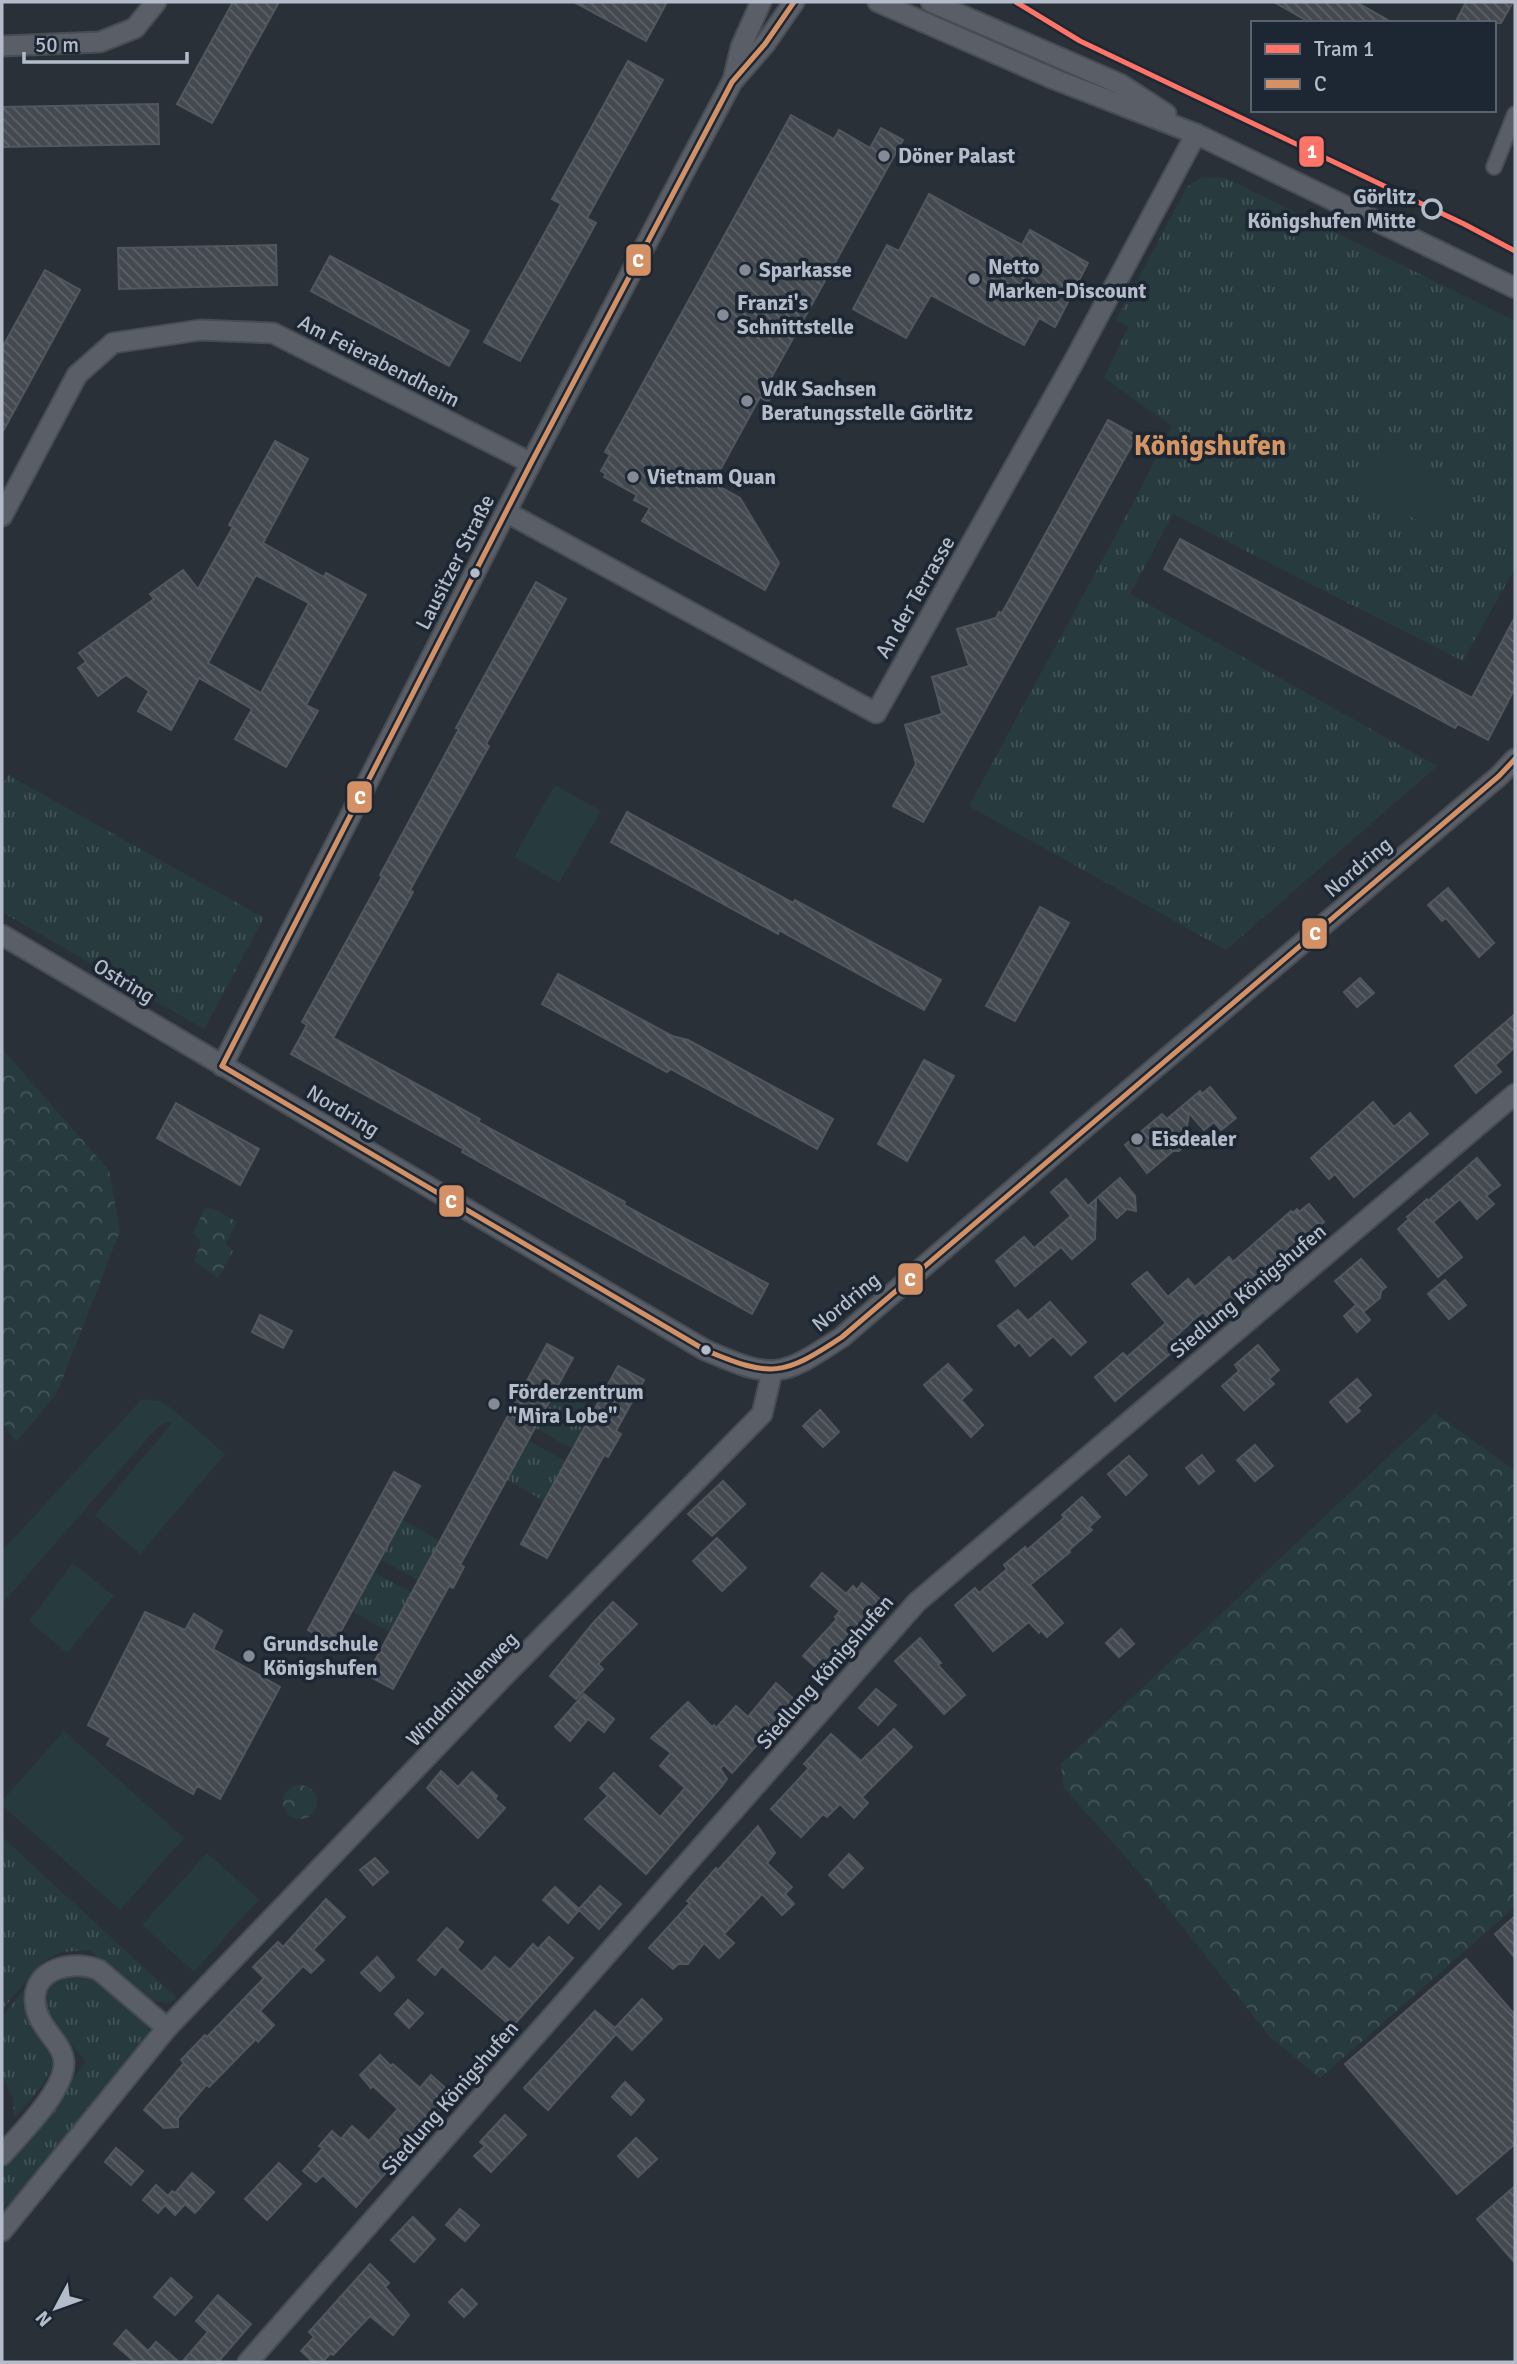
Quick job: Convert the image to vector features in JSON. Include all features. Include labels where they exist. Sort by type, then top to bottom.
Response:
[{"type":"street","points":[[2,46],[100,42],[135,27],[156,2]]},
{"type":"street","name":"Lausitzer Straße","points":[[732,82],[741,47],[761,2]]},
{"type":"street","name":"Lausitzer Straße","points":[[222,1066],[531,463],[732,82],[765,44],[794,2]]},
{"type":"street","points":[[878,2],[1054,79],[1196,134],[1515,288]]},
{"type":"street","points":[[931,2],[1120,84],[1196,134]]},
{"type":"street","points":[[1494,167],[1515,114]]},
{"type":"street","name":"An der Terrasse","points":[[506,512],[876,713],[1073,363],[1196,134]]},
{"type":"street","name":"Am Feierabendheim","points":[[2,516],[77,374],[113,343],[200,330],[273,333],[531,463]]},
{"type":"street","name":"Nordring","points":[[222,1066],[705,1350],[748,1367],[772,1372],[787,1369],[809,1359],[842,1337],[1499,776],[1515,759]]},
{"type":"street","name":"Ostring","points":[[2,935],[222,1066]]},
{"type":"street","name":"Siedlung Königshufen","points":[[248,2362],[917,1602],[1515,1094]]},
{"type":"street","name":"Windmühlenweg","points":[[2,2231],[167,2028],[508,1672],[762,1414],[772,1372]]},
{"type":"street","points":[[2,2155],[52,2095],[61,2076],[64,2063],[61,2052],[37,2015],[34,1999],[36,1989],[43,1978],[53,1970],[76,1965],[99,1970],[167,2028]]},
{"type":"green space","points":[[951,19],[1116,86],[1112,94],[949,24]]},
{"type":"green space","points":[[1203,177],[1226,178],[1515,321],[1515,568],[1463,661],[1173,514],[1130,594],[1437,766],[1226,950],[969,806],[1137,496],[1172,426],[1104,378],[1128,327],[1116,320],[1187,187]]},
{"type":"green space","points":[[1385,449],[1455,489],[1433,529],[1363,490]]},
{"type":"green space","points":[[8,775],[264,918],[204,1029],[2,912],[2,786]]},
{"type":"green space","points":[[555,785],[601,811],[559,883],[514,857]]},
{"type":"green space","points":[[2,1049],[109,1170],[120,1231],[57,1393],[16,1442],[2,1421]]},
{"type":"green space","points":[[205,1208],[214,1209],[237,1222],[226,1244],[233,1251],[218,1278],[194,1261],[201,1243],[193,1233]]},
{"type":"green space","points":[[556,1388],[595,1409],[573,1449],[535,1428]]},
{"type":"green space","points":[[142,1399],[160,1401],[171,1408],[225,1454],[140,1554],[95,1515],[172,1423],[166,1422],[153,1432],[2,1604],[2,1551]]},
{"type":"green space","points":[[1435,1413],[1515,1471],[1515,1907],[1320,2078],[1271,2038],[1133,1865],[1064,1788],[1061,1764]]},
{"type":"green space","points":[[527,1440],[566,1461],[544,1501],[506,1479]]},
{"type":"green space","points":[[402,1519],[440,1541],[418,1580],[380,1559]]},
{"type":"green space","points":[[73,1563],[114,1596],[67,1653],[29,1621]]},
{"type":"green space","points":[[373,1572],[411,1592],[390,1632],[351,1611]]},
{"type":"green space","points":[[64,1731],[184,1838],[120,1910],[2,1805],[2,1801]]},
{"type":"green space","points":[[300,1785],[312,1790],[317,1802],[312,1814],[300,1819],[288,1814],[283,1802],[288,1790]]},
{"type":"green space","points":[[2,1837],[177,1998],[169,2003],[151,2001],[89,1950],[61,1952],[42,1962],[2,2010]]},
{"type":"green space","points":[[207,1853],[259,1899],[194,1972],[142,1925]]},
{"type":"green space","points":[[87,1973],[146,2022],[151,2037],[2,2221],[2,2164],[86,2062],[51,2021],[44,1999],[48,1988],[63,1974]]},
{"type":"green space","points":[[30,1982],[27,2007],[29,2022],[53,2064],[42,2086],[14,2119],[13,2099],[2,2076],[2,2017]]},
{"type":"building","points":[[233,2],[279,2],[212,123],[177,104]]},
{"type":"building","points":[[574,2],[667,2],[646,41]]},
{"type":"building","points":[[1274,2],[1356,2],[1389,21],[1307,21]]},
{"type":"building","points":[[1466,2],[1513,2],[1501,23],[1456,21]]},
{"type":"building","points":[[628,61],[663,80],[587,218],[596,223],[520,361],[484,342],[561,204],[552,199]]},
{"type":"building","points":[[158,104],[159,144],[2,147],[2,107]]},
{"type":"building","points":[[791,115],[834,139],[839,130],[870,148],[881,128],[903,140],[771,378],[779,382],[768,402],[760,397],[713,483],[740,498],[779,563],[765,590],[642,521],[650,508],[634,500],[637,495],[604,477],[606,474],[601,471],[610,455],[605,452]]},
{"type":"building","name":"Netto Marken-Discount","points":[[929,194],[1022,245],[1030,230],[1088,263],[1055,327],[1039,318],[1024,345],[931,295],[906,338],[853,309],[887,245],[899,251]]},
{"type":"building","points":[[276,245],[277,285],[119,289],[118,248]]},
{"type":"building","points":[[330,256],[469,331],[449,366],[311,291]]},
{"type":"building","points":[[45,270],[80,290],[2,433],[2,348]]},
{"type":"building","points":[[1108,420],[1137,436],[923,822],[893,806],[916,764],[905,725],[942,714],[932,677],[969,666],[957,629],[996,618],[999,612],[1002,613]]},
{"type":"building","points":[[275,441],[308,459],[263,543],[324,577],[326,573],[366,595],[306,705],[318,711],[286,767],[235,739],[252,709],[199,678],[171,730],[138,711],[149,691],[126,675],[98,696],[78,668],[86,662],[79,653],[154,599],[150,594],[183,570],[198,589],[233,527],[229,525]],"holes":[[[256,575],[309,603],[261,693],[208,663]]]},
{"type":"building","points":[[1180,539],[1472,698],[1515,617],[1515,688],[1488,740],[1458,724],[1455,728],[1164,569]]},
{"type":"building","points":[[536,582],[566,599],[486,744],[489,746],[333,1038],[480,1119],[478,1122],[625,1202],[624,1205],[768,1284],[752,1314],[462,1152],[464,1149],[291,1054],[307,1025],[302,1022],[382,877],[380,875],[459,729],[456,728]]},
{"type":"building","points":[[627,812],[941,980],[924,1010],[611,842]]},
{"type":"building","points":[[1448,888],[1494,943],[1479,957],[1446,918],[1442,921],[1428,905]]},
{"type":"building","points":[[1040,907],[1069,923],[1015,1021],[986,1006]]},
{"type":"building","points":[[558,974],[672,1036],[688,1040],[833,1119],[817,1149],[671,1069],[667,1072],[542,1004]]},
{"type":"building","points":[[1360,978],[1374,993],[1357,1007],[1344,992]]},
{"type":"building","points":[[1515,1014],[1515,1047],[1495,1065],[1501,1072],[1476,1093],[1455,1066]]},
{"type":"building","points":[[924,1060],[954,1076],[907,1161],[878,1144]]},
{"type":"building","points":[[1210,1087],[1236,1118],[1221,1130],[1214,1122],[1204,1130],[1189,1113],[1184,1146],[1179,1151],[1173,1151],[1147,1173],[1125,1145],[1162,1114],[1167,1119],[1200,1091],[1202,1094]]},
{"type":"building","points":[[1373,1102],[1394,1127],[1410,1113],[1428,1134],[1354,1197],[1335,1174],[1329,1179],[1311,1158]]},
{"type":"building","points":[[176,1103],[259,1149],[240,1185],[157,1138]]},
{"type":"building","points":[[1477,1158],[1500,1185],[1486,1196],[1494,1204],[1477,1219],[1460,1199],[1433,1222],[1462,1257],[1438,1277],[1398,1229],[1427,1199],[1428,1201]]},
{"type":"building","points":[[1120,1178],[1135,1196],[1136,1211],[1127,1209],[1117,1218],[1098,1197]]},
{"type":"building","points":[[1066,1179],[1088,1206],[1096,1199],[1095,1239],[1072,1259],[1061,1247],[1015,1286],[996,1261],[1024,1237],[1034,1248],[1071,1216],[1051,1192]]},
{"type":"building","points":[[1309,1204],[1324,1222],[1210,1320],[1203,1312],[1178,1334],[1185,1341],[1115,1401],[1095,1377],[1123,1353],[1127,1357],[1166,1323],[1132,1284],[1147,1272],[1168,1297],[1188,1279],[1195,1287],[1229,1257],[1233,1262],[1291,1211],[1293,1213],[1297,1209],[1299,1212]]},
{"type":"building","points":[[1361,1259],[1386,1287],[1381,1291],[1380,1298],[1363,1312],[1370,1320],[1357,1332],[1344,1316],[1356,1305],[1359,1308],[1335,1281]]},
{"type":"building","points":[[1445,1280],[1466,1305],[1449,1319],[1428,1294]]},
{"type":"building","points":[[1050,1302],[1086,1342],[1071,1355],[1053,1336],[1030,1356],[1019,1342],[1015,1346],[998,1326],[1018,1310],[1028,1321]]},
{"type":"building","points":[[260,1315],[292,1331],[283,1348],[252,1332]]},
{"type":"building","points":[[547,1344],[573,1358],[460,1565],[464,1567],[453,1588],[449,1586],[393,1689],[367,1675]]},
{"type":"building","points":[[1258,1345],[1279,1370],[1269,1379],[1274,1384],[1244,1410],[1222,1386],[1239,1371],[1235,1365]]},
{"type":"building","points":[[948,1364],[972,1390],[961,1400],[983,1425],[971,1437],[924,1385]]},
{"type":"building","points":[[618,1366],[644,1380],[616,1431],[621,1434],[608,1457],[604,1455],[547,1558],[521,1544]]},
{"type":"building","points":[[1357,1379],[1371,1395],[1357,1408],[1360,1411],[1347,1422],[1330,1402]]},
{"type":"building","points":[[820,1410],[839,1432],[823,1447],[803,1426]]},
{"type":"building","points":[[1255,1445],[1273,1466],[1255,1481],[1237,1460]]},
{"type":"building","points":[[1202,1455],[1214,1471],[1199,1484],[1186,1468]]},
{"type":"building","points":[[1129,1456],[1147,1475],[1126,1495],[1108,1474]]},
{"type":"building","points":[[394,1472],[420,1486],[334,1644],[308,1630]]},
{"type":"building","points":[[723,1481],[745,1504],[712,1536],[688,1514]]},
{"type":"building","points":[[1082,1497],[1100,1517],[1089,1527],[1092,1530],[1069,1550],[1070,1552],[1030,1585],[1063,1623],[1047,1637],[1029,1622],[993,1651],[955,1605],[975,1588],[979,1593],[1007,1569],[1004,1565],[1025,1547],[1027,1550],[1064,1518],[1062,1515]]},
{"type":"building","points":[[717,1538],[746,1568],[722,1591],[693,1561]]},
{"type":"building","points":[[822,1573],[846,1594],[853,1586],[857,1590],[862,1583],[883,1602],[821,1672],[803,1656],[837,1619],[835,1617],[840,1611],[811,1586]]},
{"type":"building","points":[[613,1602],[637,1624],[598,1664],[603,1669],[576,1699],[550,1676]]},
{"type":"building","points":[[145,1612],[185,1630],[194,1614],[222,1631],[213,1649],[280,1687],[220,1799],[197,1786],[193,1794],[107,1745],[111,1738],[88,1725]]},
{"type":"building","points":[[1121,1629],[1134,1644],[1119,1657],[1106,1643]]},
{"type":"building","points":[[920,1638],[941,1663],[938,1665],[965,1695],[944,1714],[895,1661]]},
{"type":"building","points":[[776,1683],[796,1701],[732,1773],[724,1765],[720,1768],[727,1779],[646,1874],[585,1819],[608,1796],[600,1788],[614,1773],[660,1817],[685,1788],[660,1766],[671,1753],[651,1738],[688,1702],[716,1728],[736,1706],[748,1717]]},
{"type":"building","points":[[876,1689],[896,1705],[878,1725],[859,1708]]},
{"type":"building","points":[[584,1694],[614,1719],[604,1732],[588,1719],[570,1741],[555,1727]]},
{"type":"building","points":[[894,1729],[912,1747],[862,1797],[868,1803],[854,1818],[840,1804],[827,1817],[823,1814],[801,1837],[771,1809],[809,1768],[804,1764],[831,1734],[861,1761]]},
{"type":"building","points":[[441,1771],[458,1787],[472,1772],[497,1796],[495,1799],[505,1808],[478,1838],[427,1788]]},
{"type":"building","points":[[758,1826],[775,1853],[767,1863],[792,1887],[785,1894],[794,1904],[782,1915],[762,1894],[724,1934],[734,1943],[719,1958],[704,1943],[688,1964],[678,1964],[673,1969],[649,1948],[690,1903],[687,1901],[716,1868],[718,1870]]},
{"type":"building","points":[[849,1854],[863,1868],[843,1888],[829,1875]]},
{"type":"building","points":[[375,1858],[388,1872],[373,1885],[360,1870]]},
{"type":"building","points":[[600,1886],[621,1904],[599,1929],[579,1910],[568,1923],[543,1900],[555,1887],[579,1909]]},
{"type":"building","points":[[326,1899],[345,1917],[313,1950],[324,1960],[311,1973],[303,1966],[260,2011],[274,2025],[258,2042],[256,2039],[209,2087],[206,2085],[178,2118],[178,2127],[164,2128],[144,2110],[184,2063],[181,2060],[264,1978],[253,1967],[278,1942],[283,1947]]},
{"type":"building","points":[[1515,1916],[1515,1958],[1495,1934]]},
{"type":"building","points":[[447,1928],[463,1942],[457,1950],[482,1972],[495,1957],[510,1970],[533,1944],[538,1949],[549,1937],[573,1958],[512,2027],[442,1966],[435,1975],[418,1960]]},
{"type":"building","points":[[377,1957],[394,1977],[380,1991],[361,1973]]},
{"type":"building","points":[[1466,1959],[1515,2015],[1515,2144],[1457,2194],[1345,2064]]},
{"type":"building","points":[[642,1999],[662,2019],[632,2050],[616,2034],[548,2110],[524,2088],[595,2011],[615,2028]]},
{"type":"building","points":[[408,2000],[423,2013],[409,2028],[395,2014]]},
{"type":"building","points":[[380,2055],[420,2088],[431,2075],[453,2095],[356,2207],[323,2175],[316,2182],[303,2171],[323,2148],[319,2146],[332,2131],[341,2139],[352,2126],[369,2141],[398,2109],[373,2086],[371,2088],[360,2075]]},
{"type":"building","points":[[625,2082],[644,2100],[631,2115],[612,2097]]},
{"type":"building","points":[[505,2115],[526,2135],[491,2172],[474,2156],[485,2146],[480,2142]]},
{"type":"building","points":[[636,2138],[657,2159],[638,2177],[618,2156]]},
{"type":"building","points":[[116,2148],[143,2171],[131,2185],[105,2162]]},
{"type":"building","points":[[279,2163],[301,2184],[267,2220],[245,2199]]},
{"type":"building","points":[[192,2173],[214,2192],[195,2213],[185,2204],[175,2215],[165,2205],[158,2213],[143,2200],[156,2185],[168,2196],[172,2191],[175,2193]]},
{"type":"building","points":[[1515,2186],[1515,2263],[1477,2219]]},
{"type":"building","points":[[460,2209],[479,2225],[465,2241],[446,2225]]},
{"type":"building","points":[[413,2217],[435,2239],[414,2262],[391,2240]]},
{"type":"building","points":[[370,2264],[389,2283],[385,2287],[409,2315],[393,2335],[370,2316],[333,2355],[331,2353],[322,2362],[313,2362],[301,2351],[314,2337],[309,2332]]},
{"type":"building","points":[[171,2278],[192,2297],[175,2315],[154,2297]]},
{"type":"building","points":[[462,2289],[477,2304],[464,2317],[449,2302]]},
{"type":"building","points":[[218,2295],[251,2324],[218,2362],[182,2362],[208,2332],[196,2321]]},
{"type":"building","points":[[126,2330],[148,2351],[156,2342],[179,2362],[135,2362],[114,2344]]},
{"type":"tram line","name":"1","points":[[1016,2],[1080,41],[1464,224],[1515,251]]},
{"type":"transit line","name":"C","points":[[222,1066],[531,463],[732,82],[765,44],[794,2]]},
{"type":"transit line","name":"C","points":[[222,1066],[705,1350],[746,1365],[776,1369],[790,1366],[842,1337],[1499,776],[1515,759]]},
{"type":"place","name":"Döner Palast","points":[[884,156]]},
{"type":"place","name":"Görlitz Königshufen Mitte","points":[[1432,209]]},
{"type":"place","name":"Sparkasse","points":[[745,270]]},
{"type":"place","name":"Netto Marken-Discount","points":[[974,279]]},
{"type":"place","name":"Franzi's Schnittstelle","points":[[723,315]]},
{"type":"place","name":"VdK Sachsen Beratungsstelle Görlitz","points":[[747,401]]},
{"type":"place","name":"Vietnam Quan","points":[[633,477]]},
{"type":"place","name":"Eisdealer","points":[[1137,1139]]},
{"type":"place","name":"Förderzentrum \"Mira Lobe\"","points":[[494,1404]]},
{"type":"place","name":"Grundschule Königshufen","points":[[249,1656]]},
{"type":"district","name":"Königshufen","points":[[1210,446]]}]
